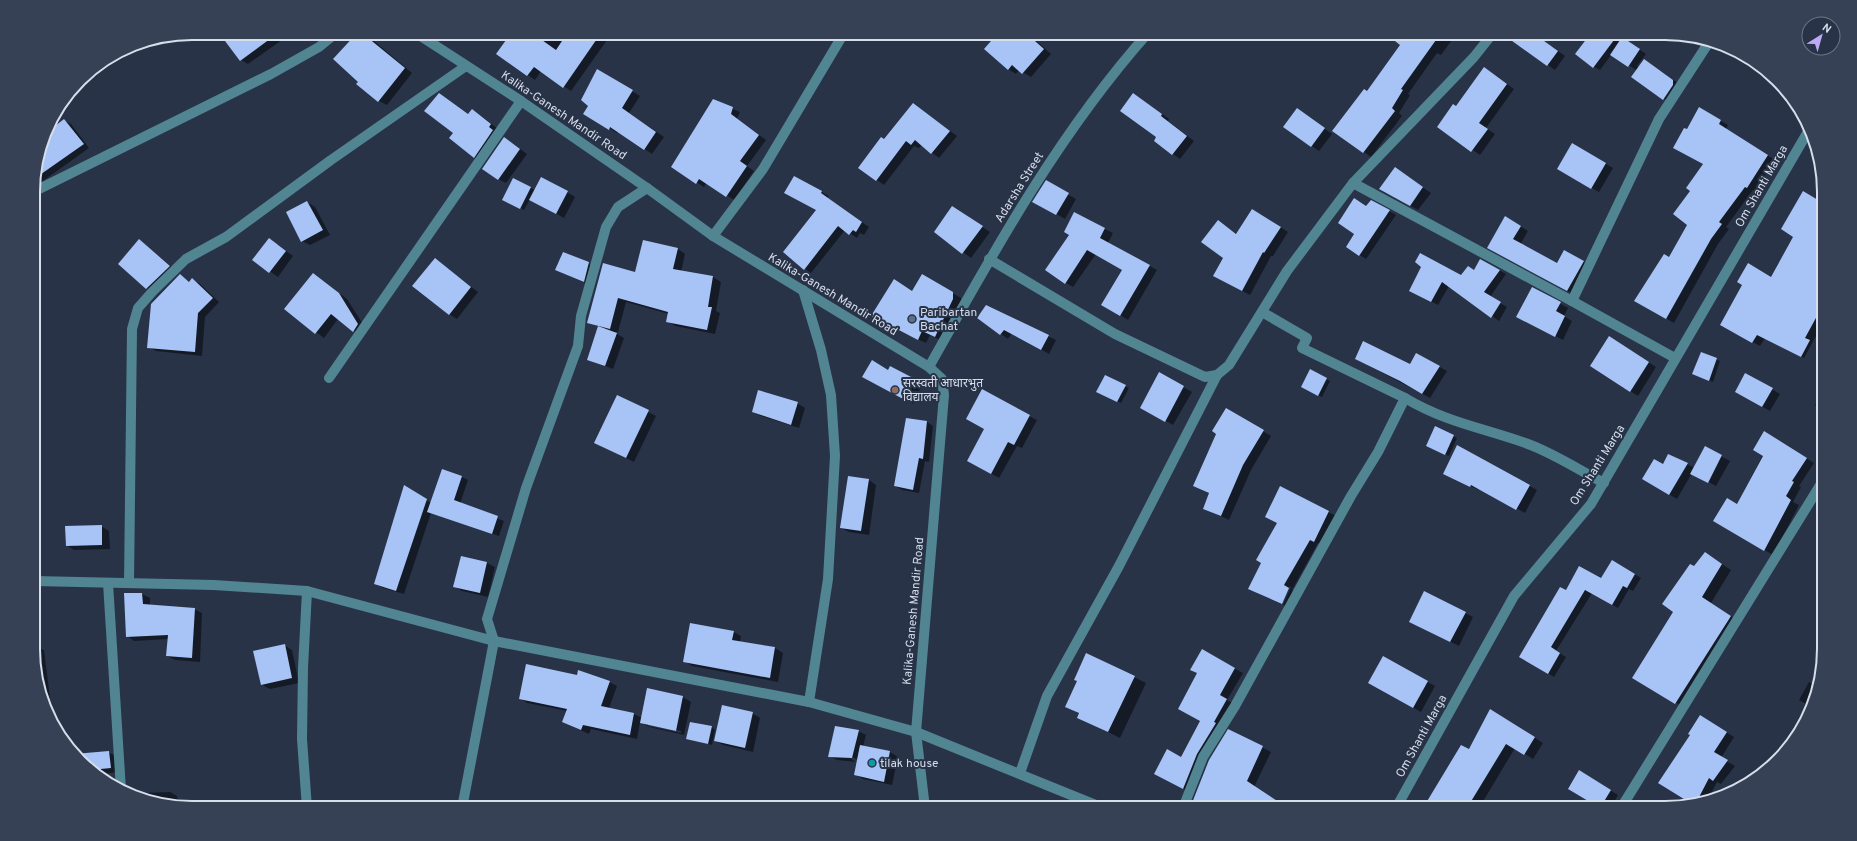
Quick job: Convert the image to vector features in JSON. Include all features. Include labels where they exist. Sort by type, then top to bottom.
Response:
[{"type":"street","points":[[40,189],[271,74],[319,47],[328,40]]},
{"type":"street","name":"Kalika-Ganesh Mandir Road","points":[[427,40],[521,101],[647,188],[713,236],[929,367],[942,379],[944,395],[916,732],[924,801]]},
{"type":"street","points":[[713,236],[763,169],[840,40]]},
{"type":"street","name":"Adarsha Street","points":[[929,367],[989,258],[1071,131],[1142,40]]},
{"type":"street","points":[[1020,773],[1047,696],[1119,566],[1217,375],[1229,365],[1287,271],[1353,184],[1474,57],[1487,40]]},
{"type":"street","points":[[1572,301],[1659,119],[1707,46]]},
{"type":"street","points":[[129,583],[132,329],[138,308],[153,291],[186,260],[226,237],[331,160],[466,66]]},
{"type":"street","points":[[329,378],[521,101]]},
{"type":"street","name":"Om Shanti Marga","points":[[1400,801],[1514,596],[1591,504],[1806,135]]},
{"type":"street","points":[[1353,184],[1676,358]]},
{"type":"street","points":[[463,801],[494,641],[487,619],[526,488],[578,346],[581,316],[606,227],[618,207],[647,188]]},
{"type":"street","points":[[989,258],[1115,334],[1206,377],[1217,375]]},
{"type":"street","points":[[802,290],[821,350],[831,394],[835,456],[828,579],[809,702]]},
{"type":"street","points":[[1262,312],[1307,338],[1302,348],[1405,398],[1427,411],[1469,426],[1528,444],[1604,482]]},
{"type":"street","points":[[1186,801],[1203,756],[1234,706],[1351,496],[1378,452],[1405,398]]},
{"type":"street","points":[[1626,801],[1817,490]]},
{"type":"street","points":[[40,581],[214,585],[307,591],[494,641],[809,702],[916,732],[1086,801]]},
{"type":"street","points":[[108,583],[121,783]]},
{"type":"street","points":[[306,801],[302,739],[303,668],[307,591]]},
{"type":"building","points":[[224,40],[268,40],[240,61]]},
{"type":"building","points":[[351,40],[371,40],[405,68],[378,102],[356,84],[358,82],[333,59]]},
{"type":"building","points":[[506,40],[542,40],[556,50],[563,40],[596,40],[563,88],[534,67],[527,76],[496,54]]},
{"type":"building","points":[[992,40],[1034,40],[1044,49],[1022,74],[1012,65],[1008,70],[984,49]]},
{"type":"building","points":[[1394,40],[1436,40],[1401,89],[1403,90],[1392,108],[1395,111],[1363,153],[1332,131],[1364,89],[1367,91],[1400,45]]},
{"type":"building","points":[[1511,40],[1543,40],[1558,51],[1547,66]]},
{"type":"building","points":[[1586,40],[1614,40],[1593,68],[1575,54]]},
{"type":"building","points":[[1620,40],[1626,40],[1640,49],[1628,67],[1610,55]]},
{"type":"building","points":[[1644,59],[1673,80],[1673,85],[1663,100],[1631,77]]},
{"type":"building","points":[[1484,67],[1507,84],[1479,123],[1488,129],[1471,152],[1437,127],[1453,104],[1456,106]]},
{"type":"building","points":[[597,69],[633,90],[622,108],[656,132],[644,150],[610,127],[609,130],[583,114],[588,106],[581,100]]},
{"type":"building","points":[[439,93],[468,114],[472,109],[491,124],[489,127],[493,130],[474,158],[449,138],[453,133],[424,111]]},
{"type":"building","points":[[1133,93],[1162,114],[1161,116],[1187,136],[1172,155],[1154,141],[1156,137],[1120,111]]},
{"type":"building","points":[[713,99],[733,107],[731,114],[759,135],[740,161],[747,166],[726,197],[699,179],[696,184],[671,167]]},
{"type":"building","points":[[913,103],[950,131],[931,154],[915,140],[911,145],[906,141],[876,181],[858,168],[881,137],[884,139]]},
{"type":"building","points":[[1699,107],[1721,120],[1719,124],[1768,155],[1747,188],[1745,187],[1719,222],[1722,224],[1711,239],[1666,319],[1634,301],[1664,254],[1669,257],[1687,225],[1673,214],[1690,191],[1686,188],[1703,164],[1673,148],[1684,128],[1687,129]]},
{"type":"building","points":[[1297,108],[1325,128],[1311,147],[1283,127]]},
{"type":"building","points":[[64,119],[84,144],[41,174],[48,143],[56,125]]},
{"type":"building","points":[[504,137],[520,149],[498,180],[482,169]]},
{"type":"building","points":[[1572,143],[1606,163],[1591,189],[1557,169]]},
{"type":"building","points":[[1395,167],[1423,187],[1410,206],[1379,189]]},
{"type":"building","points":[[794,176],[822,191],[821,193],[862,222],[856,232],[853,230],[849,235],[838,226],[804,270],[783,252],[816,210],[784,193]]},
{"type":"building","points":[[541,177],[568,191],[556,214],[529,200]]},
{"type":"building","points":[[513,178],[531,187],[520,209],[502,200]]},
{"type":"building","points":[[1046,180],[1069,193],[1056,215],[1032,202]]},
{"type":"building","points":[[1803,191],[1817,199],[1817,316],[1805,338],[1810,340],[1801,357],[1757,335],[1752,343],[1720,325],[1742,285],[1737,282],[1748,263],[1771,277],[1793,237],[1781,229]]},
{"type":"building","points":[[1354,198],[1366,206],[1371,200],[1390,210],[1359,256],[1346,247],[1354,234],[1338,223]]},
{"type":"building","points":[[307,201],[323,230],[301,242],[286,212]]},
{"type":"building","points":[[952,206],[983,226],[962,254],[934,232]]},
{"type":"building","points":[[1252,209],[1281,227],[1264,253],[1263,252],[1242,291],[1213,276],[1223,258],[1201,242],[1218,220],[1236,234]]},
{"type":"building","points":[[1074,212],[1105,228],[1100,238],[1150,265],[1120,316],[1101,305],[1122,270],[1087,250],[1065,284],[1045,270],[1069,235],[1064,232]]},
{"type":"building","points":[[1505,216],[1521,226],[1513,239],[1557,263],[1564,250],[1584,261],[1567,291],[1487,248]]},
{"type":"building","points":[[269,238],[286,251],[269,273],[252,260]]},
{"type":"building","points":[[139,239],[170,266],[146,289],[118,264]]},
{"type":"building","points":[[643,240],[678,248],[673,269],[713,276],[708,307],[712,307],[707,330],[666,322],[668,312],[618,298],[610,329],[587,323],[603,263],[635,272]]},
{"type":"building","points":[[563,252],[589,262],[584,282],[555,270]]},
{"type":"building","points":[[1420,253],[1461,275],[1468,266],[1474,270],[1480,259],[1500,270],[1484,292],[1501,302],[1491,318],[1442,282],[1431,302],[1409,291],[1421,267],[1415,262]]},
{"type":"building","points":[[435,258],[471,287],[449,315],[412,286]]},
{"type":"building","points":[[313,273],[339,293],[358,324],[353,332],[331,314],[315,334],[284,309]]},
{"type":"building","points":[[180,274],[189,282],[192,278],[213,298],[198,313],[195,352],[147,348],[151,304]]},
{"type":"building","points":[[922,274],[953,292],[953,299],[935,337],[922,331],[918,340],[871,316],[894,279],[912,291]]},
{"type":"building","points":[[1532,287],[1561,302],[1556,311],[1565,316],[1555,337],[1516,317]]},
{"type":"building","points":[[986,305],[1049,335],[1041,350],[1004,330],[1000,335],[977,318]]},
{"type":"building","points":[[598,326],[617,333],[605,366],[587,360]]},
{"type":"building","points":[[1609,336],[1649,362],[1630,392],[1590,366]]},
{"type":"building","points":[[1363,341],[1410,364],[1416,353],[1440,366],[1422,394],[1400,381],[1355,359]]},
{"type":"building","points":[[1701,352],[1717,358],[1709,381],[1692,374]]},
{"type":"building","points":[[872,360],[888,370],[890,366],[915,379],[905,400],[862,377]]},
{"type":"building","points":[[1310,369],[1327,378],[1318,396],[1301,387]]},
{"type":"building","points":[[1159,372],[1184,386],[1165,422],[1140,408]]},
{"type":"building","points":[[1745,373],[1773,388],[1762,407],[1735,392]]},
{"type":"building","points":[[1105,375],[1126,385],[1117,402],[1096,392]]},
{"type":"building","points":[[982,389],[1030,415],[1014,445],[1008,442],[991,474],[967,461],[984,429],[966,419]]},
{"type":"building","points":[[758,390],[798,402],[791,425],[752,412]]},
{"type":"building","points":[[617,395],[649,410],[626,458],[594,443]]},
{"type":"building","points":[[1226,408],[1264,430],[1243,465],[1221,516],[1203,509],[1209,493],[1193,486],[1216,434],[1212,431]]},
{"type":"building","points":[[906,418],[927,421],[923,459],[919,458],[913,490],[894,486]]},
{"type":"building","points":[[1435,426],[1454,435],[1445,455],[1426,446]]},
{"type":"building","points":[[1764,431],[1807,458],[1792,481],[1794,482],[1786,496],[1791,500],[1764,551],[1713,521],[1727,498],[1737,504],[1763,456],[1753,450]]},
{"type":"building","points":[[1457,445],[1530,485],[1516,510],[1471,485],[1470,487],[1443,474]]},
{"type":"building","points":[[1705,446],[1722,455],[1708,483],[1690,474]]},
{"type":"building","points":[[1668,454],[1688,463],[1669,495],[1642,479],[1654,459],[1663,464]]},
{"type":"building","points":[[442,469],[462,476],[454,500],[498,516],[492,534],[427,512]]},
{"type":"building","points":[[848,476],[869,479],[861,531],[840,528]]},
{"type":"building","points":[[404,485],[427,499],[396,591],[374,584]]},
{"type":"building","points":[[1280,486],[1329,511],[1314,542],[1310,540],[1284,585],[1289,588],[1282,604],[1248,589],[1261,563],[1256,560],[1277,523],[1265,517]]},
{"type":"building","points":[[102,525],[102,545],[66,546],[65,526]]},
{"type":"building","points":[[1705,552],[1722,564],[1702,597],[1731,616],[1675,704],[1632,678],[1673,612],[1662,604],[1690,564],[1694,566]]},
{"type":"building","points":[[461,556],[487,562],[480,593],[453,587]]},
{"type":"building","points":[[1612,560],[1635,574],[1627,588],[1623,586],[1612,605],[1585,590],[1551,647],[1560,653],[1548,674],[1519,657],[1560,587],[1566,590],[1579,566],[1601,578]]},
{"type":"building","points":[[1424,591],[1466,612],[1450,642],[1409,622]]},
{"type":"building","points":[[124,593],[142,593],[143,604],[195,608],[192,658],[166,656],[168,635],[126,637]]},
{"type":"building","points":[[690,623],[734,631],[732,640],[775,647],[770,678],[683,662]]},
{"type":"building","points":[[285,644],[292,678],[261,685],[253,651]]},
{"type":"building","points":[[1202,649],[1235,668],[1220,695],[1227,699],[1214,722],[1216,723],[1197,754],[1183,789],[1154,774],[1167,749],[1181,757],[1200,721],[1178,709],[1197,673],[1190,670]]},
{"type":"building","points":[[1086,653],[1135,676],[1108,732],[1077,718],[1079,713],[1065,707],[1077,681],[1074,680]]},
{"type":"building","points":[[1383,656],[1428,681],[1413,708],[1368,683]]},
{"type":"building","points":[[526,664],[577,675],[578,670],[610,681],[601,706],[634,713],[630,735],[583,725],[581,730],[562,722],[567,709],[519,699]]},
{"type":"building","points":[[647,688],[683,696],[676,731],[640,723]]},
{"type":"building","points":[[722,705],[753,712],[745,748],[714,741]]},
{"type":"building","points":[[1490,709],[1535,737],[1524,755],[1506,744],[1471,801],[1427,801],[1461,745],[1469,749]]},
{"type":"building","points":[[1700,715],[1727,732],[1714,752],[1728,760],[1713,781],[1709,778],[1699,797],[1685,800],[1658,783],[1690,735],[1688,734]]},
{"type":"building","points":[[690,722],[712,726],[708,744],[686,739]]},
{"type":"building","points":[[835,726],[859,730],[852,758],[828,757]]},
{"type":"building","points":[[1228,729],[1263,746],[1247,781],[1277,801],[1193,801],[1209,760]]},
{"type":"building","name":"tilak house","points":[[860,745],[890,751],[884,782],[854,775]]},
{"type":"building","points":[[109,751],[111,768],[99,769],[82,753]]},
{"type":"building","points":[[1579,770],[1611,790],[1604,801],[1588,801],[1568,789]]},
{"type":"place","name":"Paribartan Bachat","points":[[912,319]]},
{"type":"place","name":"सरस्वती आधारभुत विद्यालय","points":[[895,390]]},
{"type":"place","name":"tilak house","points":[[872,763]]}]
